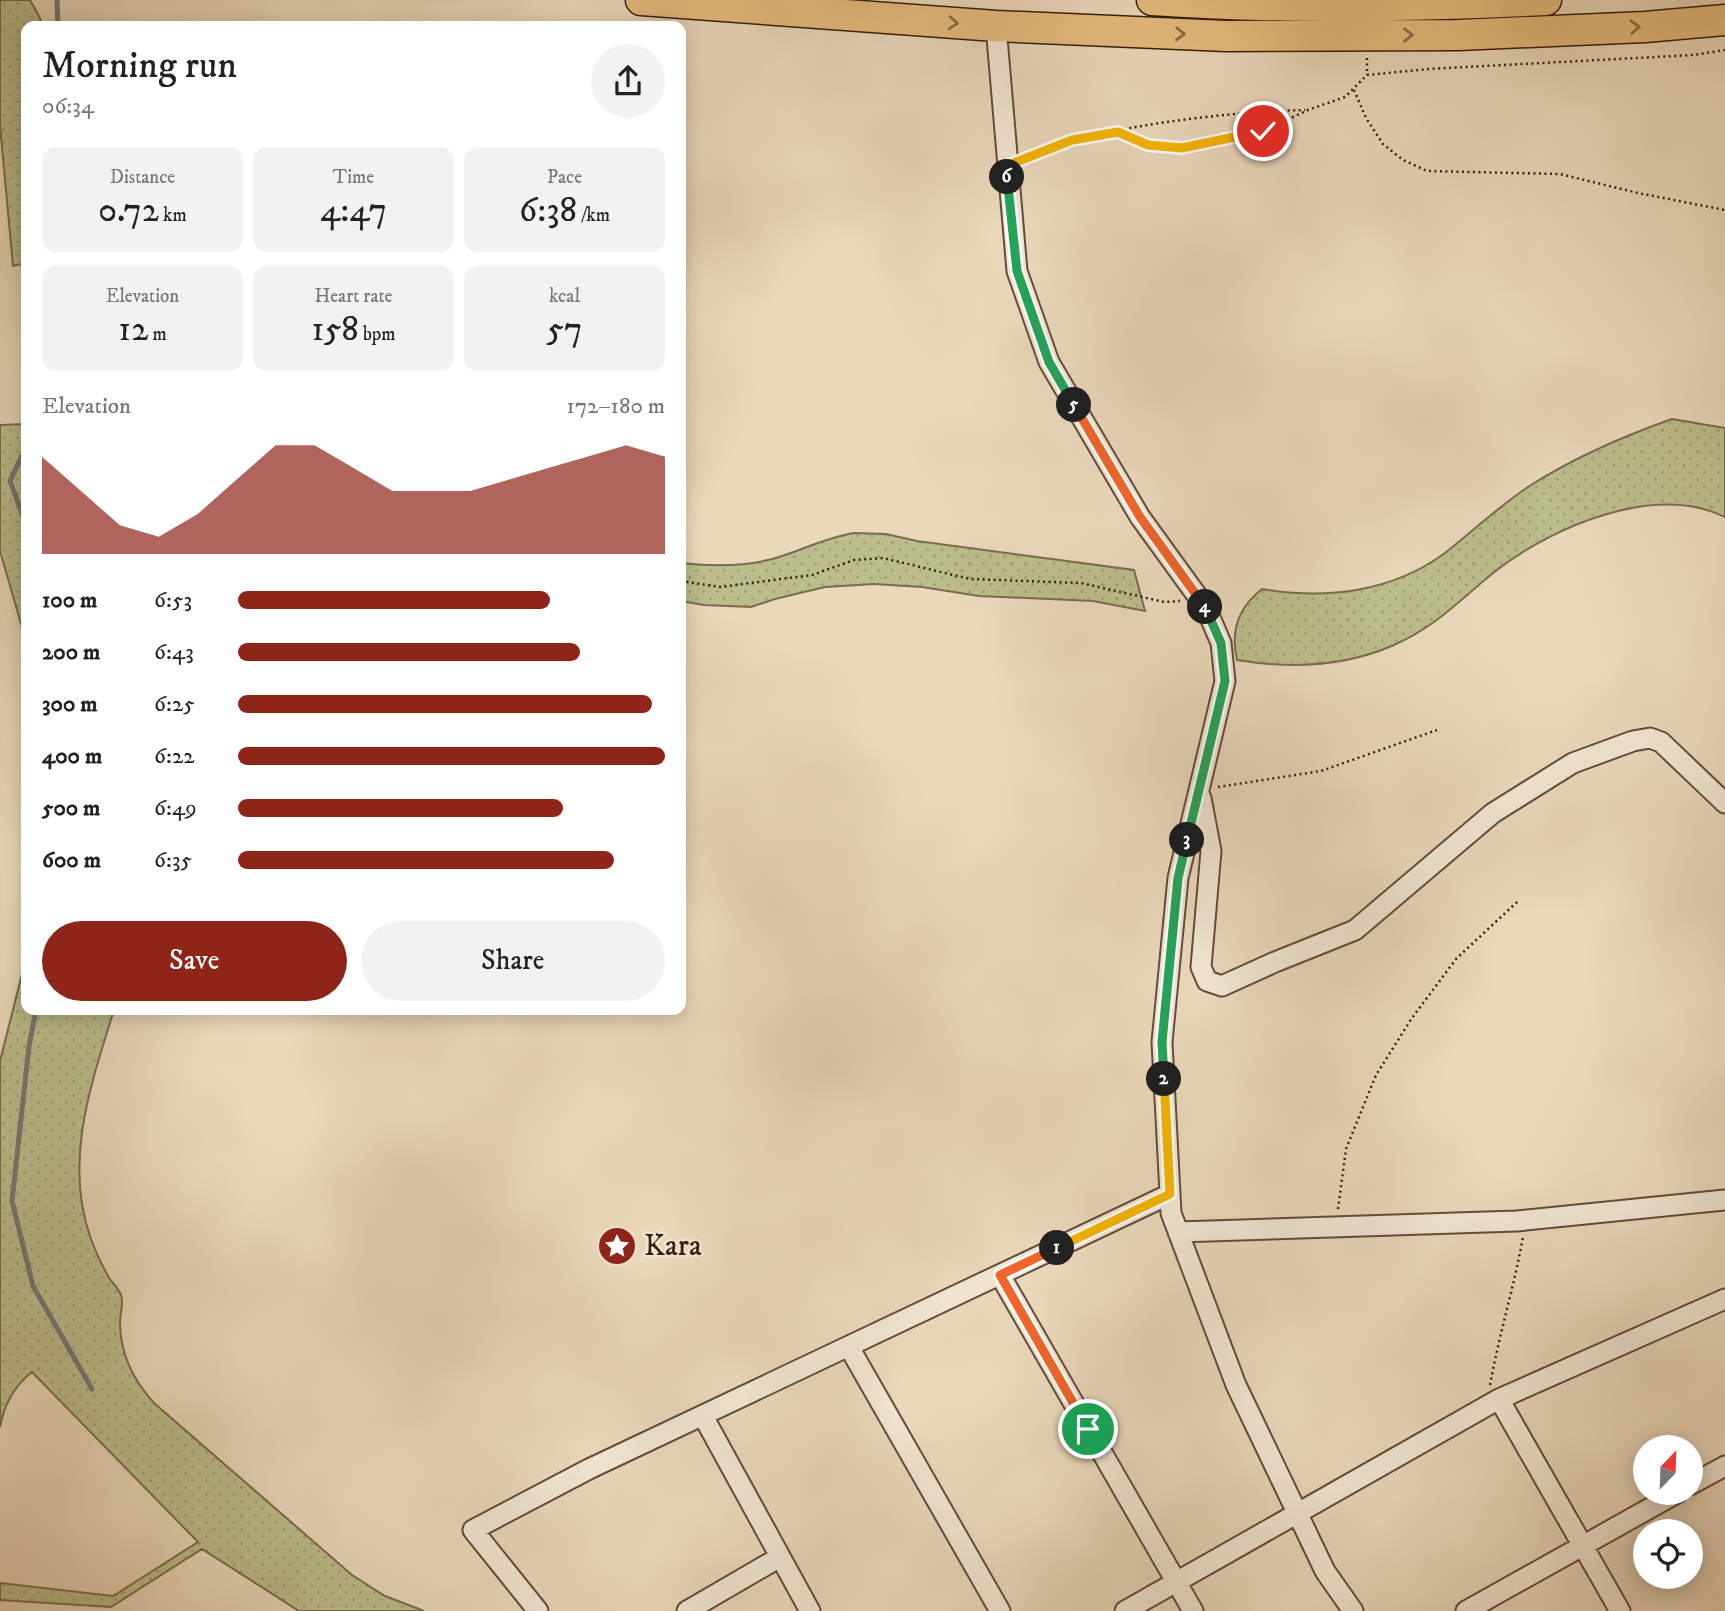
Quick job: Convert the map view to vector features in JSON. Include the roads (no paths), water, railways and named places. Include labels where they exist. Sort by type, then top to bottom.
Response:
[{"type":"highway","points":[[641,0],[996,26],[1226,36],[1458,35],[1646,27],[1725,20]]},
{"type":"highway","points":[[1152,0],[1247,5],[1464,4],[1546,0]]},
{"type":"street","points":[[996,26],[1017,271],[1049,362],[1140,517],[1200,601],[1221,643],[1225,681],[1178,878],[1162,1042],[1171,1213],[1236,1385],[1325,1571],[1353,1611]]},
{"type":"street","points":[[1199,790],[1211,851],[1201,967],[1203,977],[1217,986],[1355,930],[1493,813],[1573,763],[1619,745],[1650,738],[1661,742],[1725,803]]},
{"type":"street","points":[[538,1611],[473,1530],[589,1469],[1170,1194]]},
{"type":"street","points":[[1178,1232],[1526,1220],[1725,1200]]},
{"type":"street","points":[[1000,1275],[1193,1611]]},
{"type":"street","points":[[1125,1611],[1493,1403],[1725,1299]]},
{"type":"street","points":[[849,1348],[1000,1611]]},
{"type":"street","points":[[1493,1403],[1583,1546],[1620,1611]]},
{"type":"street","points":[[703,1416],[810,1611]]},
{"type":"street","points":[[1703,1478],[1725,1466]]},
{"type":"street","points":[[1465,1611],[1656,1505]]},
{"type":"street","points":[[688,1611],[780,1557]]},
{"type":"waterway","points":[[57,0],[58,21]]},
{"type":"waterway","points":[[21,458],[10,481],[21,511]]},
{"type":"waterway","points":[[35,1015],[29,1046],[12,1201],[33,1286],[92,1389]]},
{"type":"place","name":"Kara","points":[[617,1246]]}]
